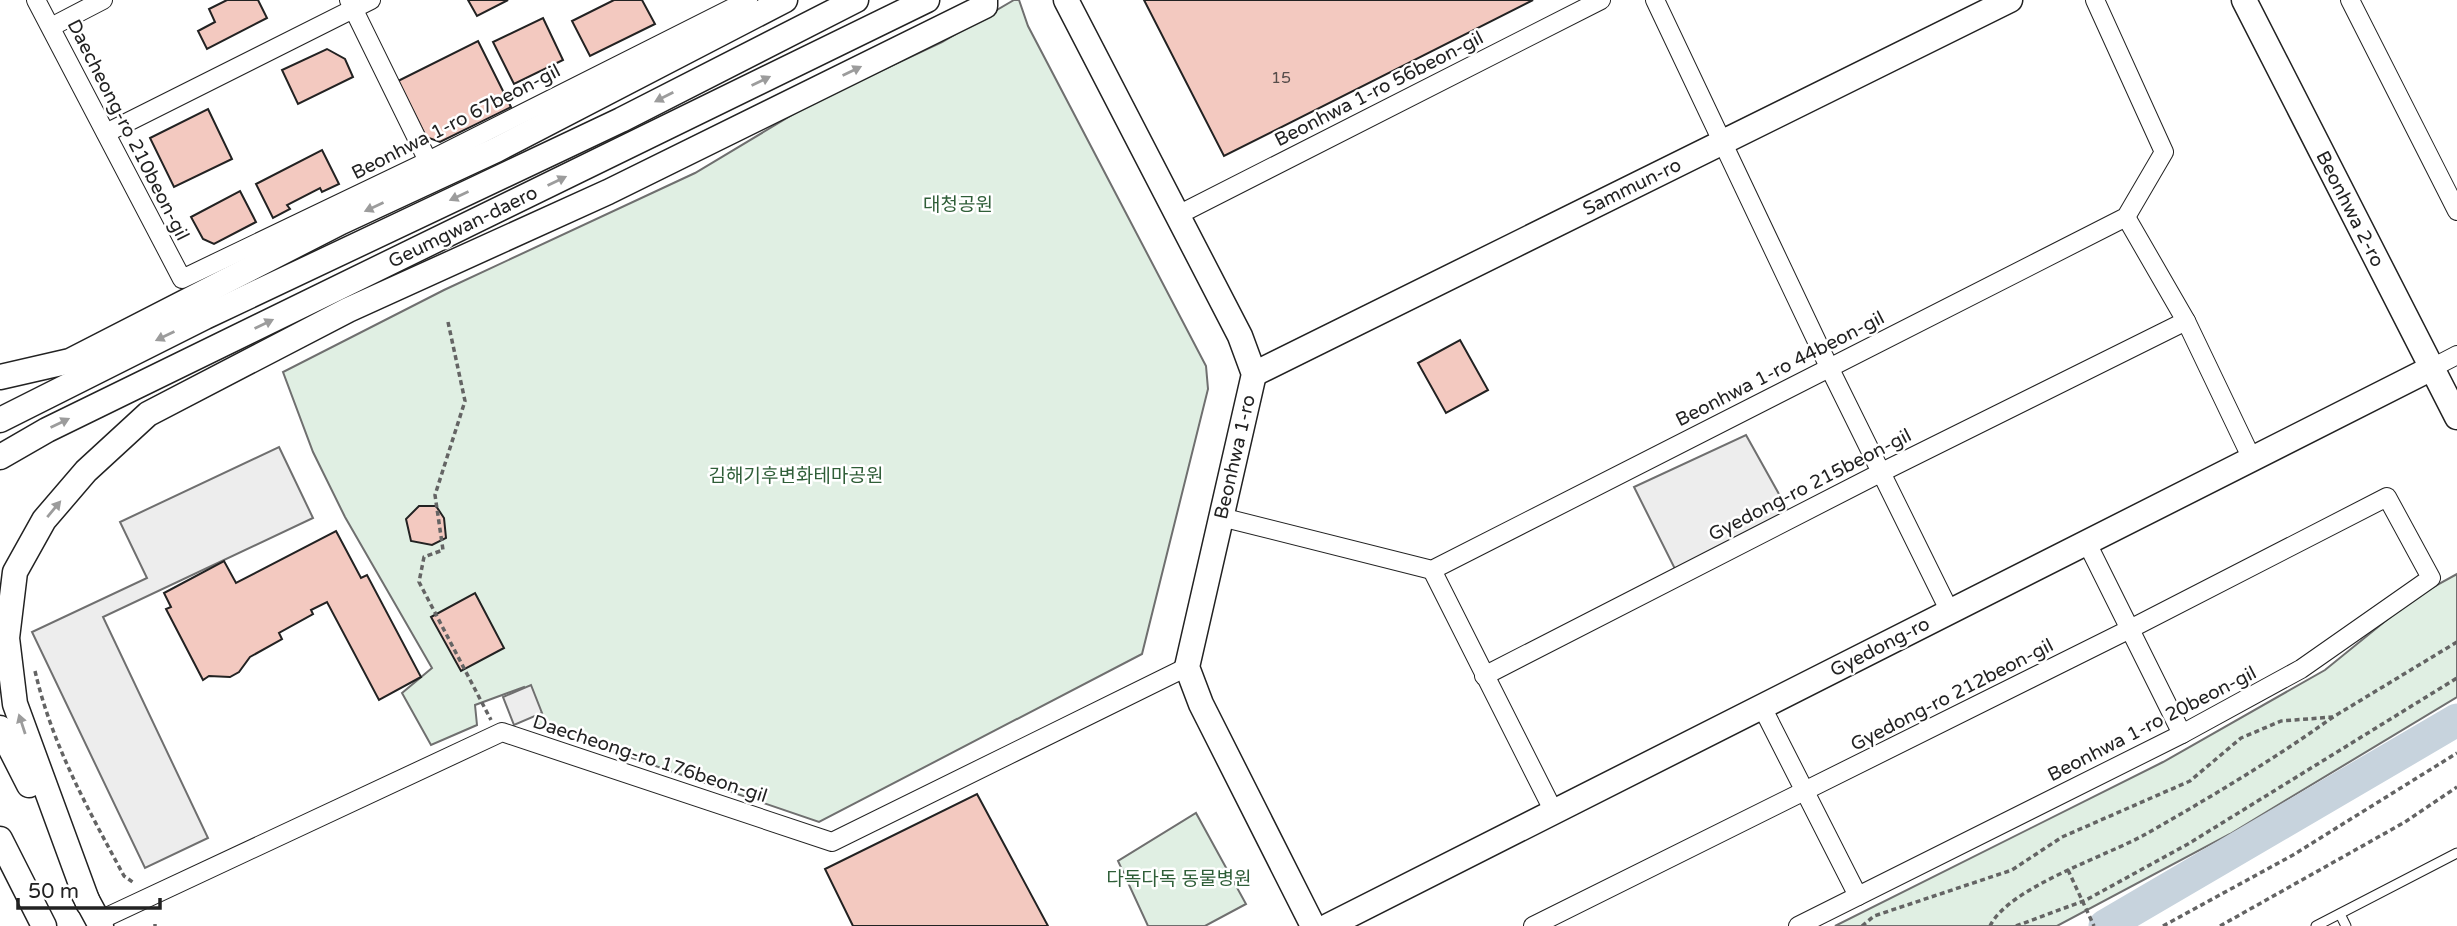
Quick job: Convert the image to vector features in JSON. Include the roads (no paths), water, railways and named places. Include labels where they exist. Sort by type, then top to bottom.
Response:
[{"type":"main road","points":[[0,377],[70,361],[341,222],[496,150],[785,0]]},
{"type":"main road","name":"Geumgwan-daero","points":[[0,420],[205,317],[621,120],[856,0]]},
{"type":"main road","name":"Geumgwan-daero","points":[[0,457],[59,424],[928,0]]},
{"type":"main road","points":[[96,917],[15,704],[7,638],[15,572],[44,520],[86,471],[148,414],[348,310],[608,192],[985,6],[985,0]]},
{"type":"main road","name":"Beonhwa 1-ro","points":[[1066,0],[1240,336],[1254,374],[1187,667]]},
{"type":"main road","name":"Sammun-ro","points":[[1254,374],[2010,0]]},
{"type":"main road","name":"Beonhwa 2-ro","points":[[2244,0],[2457,417]]},
{"type":"main road","points":[[210,288],[428,211]]},
{"type":"main road","points":[[348,310],[461,228]]},
{"type":"main road","name":"Gyedong-ro","points":[[1328,926],[2432,368]]},
{"type":"main road","points":[[1187,667],[1201,704],[1313,926]]},
{"type":"main road","points":[[0,728],[96,917]]},
{"type":"main road","points":[[0,839],[43,926]]},
{"type":"main road","points":[[0,871],[43,926]]},
{"type":"street","name":"Daecheong-ro 210beon-gil","points":[[36,0],[181,279]]},
{"type":"street","points":[[51,27],[103,0]]},
{"type":"street","points":[[106,133],[351,4],[371,0]]},
{"type":"street","name":"Beonhwa 1-ro 67beon-gil","points":[[181,279],[428,161],[748,0]]},
{"type":"street","name":"Beonhwa 1-ro 56beon-gil","points":[[1176,216],[1601,0]]},
{"type":"street","points":[[1655,0],[1829,367],[1950,612]]},
{"type":"street","points":[[2095,0],[2164,152],[2126,217],[2186,321],[2252,459]]},
{"type":"street","points":[[2350,0],[2457,211]]},
{"type":"street","points":[[351,4],[428,161]]},
{"type":"street","name":"Beonhwa 1-ro 44beon-gil","points":[[1432,570],[2126,217]]},
{"type":"street","name":"Gyedong-ro 215beon-gil","points":[[1484,676],[1882,471],[2186,321]]},
{"type":"street","points":[[2432,368],[2457,355]]},
{"type":"street","name":"Gyedong-ro 212beon-gil","points":[[1533,926],[2130,629],[2386,497]]},
{"type":"street","name":"Beonhwa 1-ro 20beon-gil","points":[[1798,926],[2182,734],[2301,669],[2431,578],[2386,497]]},
{"type":"street","points":[[1221,517],[1432,570],[1554,812]]},
{"type":"street","points":[[2087,543],[2182,734]]},
{"type":"street","name":"Daecheong-ro 176beon-gil","points":[[96,917],[502,732],[832,842],[1187,667]]},
{"type":"street","points":[[1762,707],[1858,897]]},
{"type":"lane","points":[[2316,926],[2457,853]]},
{"type":"lane","points":[[2340,914],[2346,926]]},
{"type":"waterway","points":[[2105,926],[2457,720]]},
{"type":"park label","name":"대청공원","points":[[958,205]]},
{"type":"park label","name":"김해기후변화테마공원","points":[[796,476]]},
{"type":"park label","name":"다독다독 동물병원","points":[[1179,879]]}]
